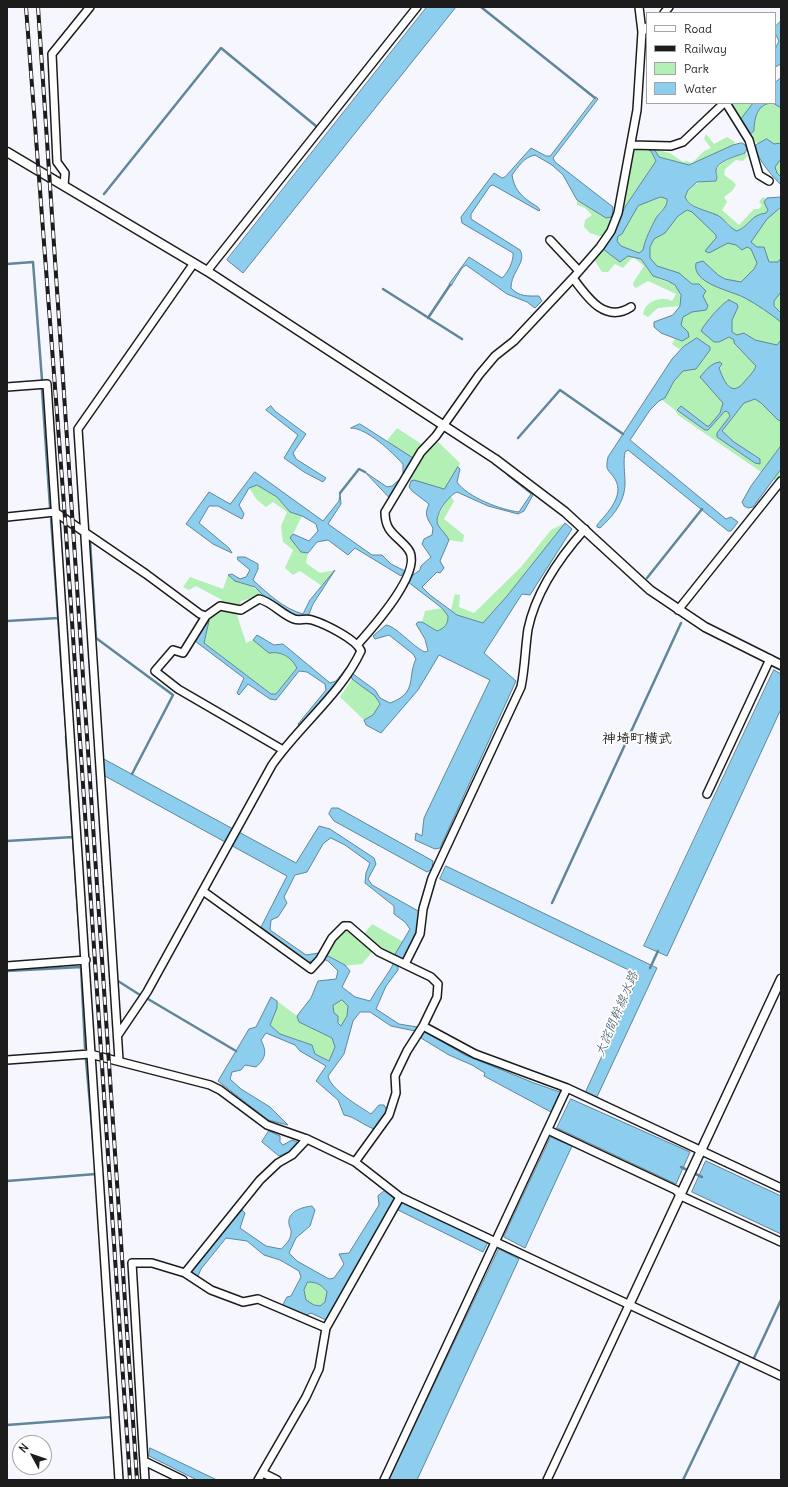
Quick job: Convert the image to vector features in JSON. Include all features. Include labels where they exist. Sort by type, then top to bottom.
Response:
[{"type":"street","points":[[64,185],[65,173],[57,162],[52,54],[90,7]]},
{"type":"street","points":[[207,271],[417,7]]},
{"type":"street","points":[[358,644],[386,612],[411,568],[413,559],[410,550],[392,535],[385,523],[385,512],[421,452],[444,425],[495,356],[514,341],[573,278],[611,231],[618,213],[638,110],[645,30],[639,7]]},
{"type":"street","points":[[631,145],[671,146],[683,142],[724,104]]},
{"type":"street","points":[[726,104],[749,140],[759,175],[770,181]]},
{"type":"street","points":[[7,152],[207,271],[444,425],[495,459],[585,529],[650,590],[678,610],[705,627],[781,665]]},
{"type":"street","points":[[550,240],[579,271]]},
{"type":"street","points":[[119,1060],[78,429],[194,263]]},
{"type":"street","points":[[573,278],[595,305],[607,311],[622,312],[631,307]]},
{"type":"street","points":[[7,387],[47,384],[119,1480]]},
{"type":"street","points":[[678,610],[781,481]]},
{"type":"street","points":[[7,518],[55,512],[84,530],[200,614],[206,616]]},
{"type":"street","points":[[405,964],[420,934],[423,908],[435,872],[521,687],[525,669],[528,629],[540,592],[570,546],[585,529]]},
{"type":"street","points":[[118,1035],[147,992],[272,765],[352,669],[361,650],[358,644],[310,620],[294,620],[265,600],[259,599],[241,610],[220,606],[206,616],[183,653],[173,650],[155,671],[178,689],[283,750]]},
{"type":"street","points":[[707,794],[770,659]]},
{"type":"street","points":[[203,891],[311,969],[332,938],[344,926],[350,926],[379,952],[430,977],[438,984],[437,997],[417,1038],[407,1051],[395,1076],[396,1093],[389,1115],[355,1162]]},
{"type":"street","points":[[7,966],[86,960]]},
{"type":"street","points":[[547,1480],[690,1178],[781,978]]},
{"type":"street","points":[[423,1026],[476,1054],[567,1088],[781,1188]]},
{"type":"street","points":[[7,1060],[90,1054],[119,1060],[210,1085],[220,1090],[267,1125],[307,1139],[355,1162],[400,1197],[781,1376]]},
{"type":"street","points":[[384,1480],[567,1088]]},
{"type":"street","points":[[548,1130],[676,1190],[681,1196],[781,1242]]},
{"type":"street","points":[[187,1275],[260,1180],[278,1163],[292,1155],[307,1139]]},
{"type":"street","points":[[258,1480],[306,1397],[319,1369],[326,1328],[400,1197]]},
{"type":"street","points":[[145,1480],[132,1263],[152,1263],[187,1275],[212,1290],[244,1302],[258,1299],[326,1328]]},
{"type":"street","points":[[144,1461],[183,1480]]},
{"type":"street","points":[[263,1473],[277,1480]]},
{"type":"green space","points":[[781,83],[781,181],[762,147],[753,140],[750,120],[761,104],[776,104]]},
{"type":"green space","points":[[733,104],[752,104],[740,120],[732,108]]},
{"type":"green space","points":[[706,134],[714,144],[727,137],[735,142],[733,145],[689,165],[659,157],[656,154],[656,150],[670,153],[683,162],[687,161],[692,163],[704,151],[711,148],[704,139]]},
{"type":"green space","points":[[636,149],[651,151],[656,161],[625,207],[622,205],[632,154]]},
{"type":"green space","points":[[745,153],[748,155],[743,161],[736,160],[725,169],[724,174],[736,185],[732,191],[724,197],[727,202],[722,210],[739,225],[754,209],[759,209],[762,205],[759,202],[763,197],[766,199],[764,202],[768,210],[766,213],[757,216],[742,229],[737,231],[725,221],[696,207],[684,197],[696,184],[712,182],[717,178],[716,171],[721,164]]},
{"type":"green space","points":[[661,197],[667,199],[667,202],[656,218],[643,250],[639,253],[621,246],[617,241],[618,236],[622,234],[637,206]]},
{"type":"green space","points":[[577,200],[606,218],[612,217],[608,229],[602,237],[590,233],[584,227],[585,220],[592,215],[585,208],[577,205]]},
{"type":"green space","points":[[781,202],[781,475],[777,481],[761,472],[678,415],[675,410],[662,400],[661,389],[686,345],[679,349],[672,344],[675,339],[684,340],[672,327],[694,297],[658,274],[651,266],[647,257],[647,248],[654,234],[680,206],[702,212],[732,236],[746,236]]},
{"type":"green space","points":[[603,249],[620,262],[628,256],[633,257],[623,268],[615,264],[608,272],[602,272],[595,261],[599,252]]},
{"type":"green space","points":[[633,257],[641,259],[650,272],[657,278],[676,286],[679,290],[680,306],[658,308],[648,317],[643,314],[644,310],[650,303],[659,299],[672,301],[676,294],[648,281],[636,288],[634,287],[633,283],[644,266]]},
{"type":"green space","points":[[397,428],[423,445],[432,436],[460,463],[451,486],[437,498],[404,477],[407,459],[386,442]]},
{"type":"green space","points":[[257,485],[277,497],[290,512],[302,516],[291,538],[301,552],[308,553],[306,563],[320,573],[335,570],[322,586],[300,571],[293,575],[285,568],[293,550],[283,542],[281,526],[287,512],[273,502],[266,507],[257,500],[249,488]]},
{"type":"green space","points":[[450,495],[454,501],[444,519],[464,535],[463,542],[449,540],[437,524],[436,520]]},
{"type":"green space","points":[[565,523],[507,596],[483,623],[457,615],[451,610],[455,594],[460,595],[459,607],[474,613],[521,567],[551,530]]},
{"type":"green space","points":[[228,575],[237,581],[249,585],[263,595],[241,601],[237,615],[246,643],[253,640],[269,652],[282,654],[289,658],[297,668],[276,694],[271,694],[192,635],[201,618],[222,600],[196,586],[189,590],[183,587],[190,577],[223,589]]},
{"type":"green space","points":[[442,608],[448,616],[447,623],[442,629],[437,631],[422,622],[425,611]]},
{"type":"green space","points":[[352,679],[375,696],[380,705],[373,715],[364,720],[340,697]]},
{"type":"green space","points":[[344,920],[364,934],[372,924],[407,944],[395,966],[373,951],[362,964],[343,966],[319,953]]},
{"type":"green space","points":[[342,1000],[348,1006],[347,1016],[341,1026],[334,1013],[333,1006]]},
{"type":"green space","points":[[277,1001],[297,1016],[299,1022],[332,1038],[336,1047],[329,1061],[315,1054],[312,1045],[280,1034],[270,1025],[277,1008]]},
{"type":"green space","points":[[308,1282],[319,1284],[328,1292],[325,1302],[320,1306],[314,1305],[306,1300],[304,1290]]},
{"type":"water","points":[[427,7],[456,7],[243,273],[227,260]]},
{"type":"water","points":[[781,21],[781,64],[776,66],[776,47],[779,41],[776,35],[776,26]]},
{"type":"water","points":[[781,78],[781,108],[775,104],[776,104],[776,82]]},
{"type":"water","points":[[596,97],[598,99],[553,158],[555,162],[613,207],[612,217],[606,218],[577,200],[563,175],[552,165],[535,155],[531,156],[522,163],[512,175],[514,184],[520,194],[540,210],[539,211],[493,185],[490,186],[471,214],[471,219],[520,250],[522,259],[513,277],[511,288],[517,293],[527,296],[539,296],[542,301],[535,308],[527,302],[507,294],[466,265],[462,268],[451,286],[449,284],[469,257],[502,278],[504,276],[512,263],[513,253],[462,223],[461,217],[494,173],[502,178],[505,177],[531,148],[546,156],[550,156]]},
{"type":"water","points":[[752,104],[768,104],[763,106],[758,112],[754,131],[749,135],[740,120]]},
{"type":"water","points":[[767,139],[774,144],[781,143],[781,159],[775,167],[777,173],[781,177],[781,185],[765,166],[756,149],[756,145]]},
{"type":"water","points":[[742,143],[747,149],[745,153],[719,164],[716,171],[716,181],[697,182],[688,190],[685,197],[690,204],[717,215],[737,231],[742,229],[753,218],[766,213],[768,210],[764,202],[767,198],[781,197],[781,207],[767,219],[751,242],[757,247],[764,247],[769,262],[778,262],[781,258],[781,292],[774,301],[774,306],[781,313],[781,322],[750,301],[739,295],[714,286],[700,276],[696,270],[696,263],[703,261],[718,275],[725,279],[741,282],[754,269],[757,263],[751,249],[747,247],[742,250],[736,245],[728,243],[709,253],[705,251],[716,238],[716,235],[692,212],[687,210],[678,216],[665,233],[654,239],[650,247],[650,258],[657,266],[679,273],[692,284],[699,284],[706,291],[703,296],[708,306],[706,310],[692,312],[683,317],[681,325],[688,332],[689,337],[682,341],[661,333],[654,327],[654,322],[673,315],[680,306],[681,295],[675,285],[653,276],[641,259],[628,256],[620,262],[603,249],[611,237],[625,207],[656,161],[651,151],[647,149],[654,149],[659,157],[689,165],[733,145]],"holes":[[[661,197],[667,199],[665,207],[656,218],[650,230],[643,250],[639,253],[621,246],[617,241],[618,236],[622,234],[638,206]]]},
{"type":"water","points":[[729,300],[737,304],[738,307],[732,320],[732,332],[737,335],[744,333],[755,340],[777,345],[781,340],[781,421],[755,399],[744,403],[722,431],[734,442],[760,459],[760,464],[755,463],[717,437],[717,433],[730,416],[728,412],[725,411],[708,430],[705,430],[677,410],[681,406],[709,426],[720,413],[723,403],[700,377],[711,365],[720,362],[722,364],[719,368],[726,383],[732,388],[736,388],[745,381],[756,366],[734,343],[734,340],[729,337],[719,342],[714,342],[701,331],[714,314]]},
{"type":"water","points":[[697,338],[710,347],[710,350],[696,369],[683,371],[674,381],[665,398],[659,401],[650,410],[630,440],[726,519],[731,517],[738,522],[731,531],[728,531],[628,450],[625,452],[624,456],[625,483],[621,502],[605,523],[600,528],[597,527],[614,504],[618,492],[618,485],[607,468],[608,457],[672,359],[683,347]]},
{"type":"water","points":[[271,406],[275,411],[306,434],[293,453],[296,459],[326,478],[323,482],[304,472],[284,458],[298,435],[266,410]]},
{"type":"water","points":[[360,424],[413,458],[403,474],[403,464],[386,447],[372,436],[357,429],[351,428]]},
{"type":"water","points":[[781,446],[781,469],[753,507],[748,508],[744,506],[742,502],[751,486]]},
{"type":"water","points":[[458,467],[460,469],[457,482],[462,488],[476,498],[494,506],[519,512],[531,494],[507,475],[508,474],[533,495],[524,511],[518,514],[488,506],[457,492],[446,501],[440,511],[437,521],[438,525],[449,540],[440,561],[444,568],[440,573],[437,572],[422,587],[430,595],[457,615],[483,623],[507,596],[565,523],[572,529],[530,595],[522,594],[484,653],[516,681],[440,848],[435,849],[415,840],[416,833],[422,836],[424,818],[490,680],[439,655],[418,690],[381,733],[366,725],[364,720],[373,715],[380,704],[375,696],[352,679],[351,675],[353,674],[375,690],[380,698],[390,703],[399,699],[408,689],[416,659],[413,654],[389,635],[375,639],[373,636],[386,625],[390,626],[425,652],[428,651],[425,639],[416,624],[418,622],[422,622],[437,631],[442,629],[447,623],[448,616],[442,608],[408,582],[410,577],[420,570],[421,566],[431,557],[422,544],[424,539],[432,535],[433,528],[427,516],[429,504],[409,487],[411,481],[414,480],[444,489]]},
{"type":"water","points":[[255,472],[323,521],[339,501],[340,493],[341,504],[328,524],[372,555],[382,555],[391,564],[405,571],[401,576],[355,548],[348,555],[328,540],[317,542],[308,553],[301,552],[290,538],[293,534],[309,541],[318,531],[316,524],[302,516],[290,512],[277,497],[257,485],[249,488],[239,505],[244,514],[242,519],[218,506],[209,506],[199,523],[229,548],[232,553],[213,544],[186,524],[209,492],[230,504]]},
{"type":"water","points":[[365,472],[387,487],[392,486],[400,479],[390,498]]},
{"type":"water","points":[[238,557],[245,557],[258,564],[258,569],[253,580],[283,604],[296,612],[303,614],[310,600],[335,570],[313,604],[309,614],[302,618],[293,616],[263,595],[255,587],[235,581],[228,575],[232,574],[240,579],[246,577],[250,570],[238,560]]},
{"type":"water","points":[[209,621],[204,643],[271,694],[276,694],[297,668],[286,656],[278,653],[269,653],[253,640],[257,635],[274,645],[283,644],[330,683],[336,681],[355,657],[346,673],[300,727],[298,724],[326,690],[325,684],[307,672],[299,671],[276,700],[270,699],[248,684],[239,695],[237,693],[244,678],[195,641]]},
{"type":"water","points":[[774,670],[781,674],[781,709],[667,956],[644,946]]},
{"type":"water","points":[[102,758],[296,863],[319,826],[330,829],[374,858],[376,864],[368,879],[372,885],[420,912],[416,934],[405,957],[398,964],[398,970],[386,986],[376,1009],[399,1024],[417,1027],[465,1055],[560,1092],[551,1112],[484,1076],[485,1073],[472,1065],[449,1055],[421,1038],[415,1031],[391,1026],[370,1012],[360,1012],[353,1021],[344,1054],[328,1076],[334,1087],[371,1114],[379,1105],[384,1105],[387,1110],[374,1129],[352,1117],[344,1115],[338,1100],[316,1081],[326,1066],[300,1051],[295,1045],[266,1033],[261,1040],[265,1051],[262,1061],[256,1067],[245,1065],[241,1070],[232,1072],[230,1079],[241,1089],[270,1107],[288,1125],[268,1120],[218,1081],[249,1029],[256,1027],[271,997],[277,1001],[277,1008],[270,1025],[280,1034],[312,1045],[315,1054],[329,1061],[335,1047],[332,1038],[299,1022],[297,1016],[311,998],[318,981],[336,979],[338,971],[328,961],[318,957],[313,961],[308,962],[261,927],[287,876],[103,775]],"holes":[[[331,838],[345,845],[370,863],[366,873],[365,883],[394,906],[394,914],[405,922],[410,929],[394,956],[396,959],[370,1001],[355,997],[342,987],[350,971],[345,965],[319,953],[306,955],[270,930],[271,920],[278,917],[287,903],[284,897],[295,875],[307,872],[323,844]],[[342,1000],[348,1006],[347,1016],[341,1026],[338,1023],[338,1016],[334,1013],[333,1006]]]},
{"type":"water","points":[[332,808],[338,808],[433,861],[432,869],[427,872],[334,821],[329,814]]},
{"type":"water","points":[[446,866],[657,968],[596,1099],[585,1093],[639,975],[440,879]]},
{"type":"water","points":[[571,1099],[690,1152],[676,1184],[557,1128]]},
{"type":"water","points":[[269,1131],[280,1136],[280,1142],[283,1145],[292,1140],[297,1142],[291,1151],[279,1156],[262,1142]]},
{"type":"water","points":[[551,1137],[572,1146],[525,1248],[504,1237]]},
{"type":"water","points":[[706,1161],[781,1196],[781,1234],[692,1192]]},
{"type":"water","points":[[386,1190],[393,1196],[394,1202],[326,1320],[311,1313],[304,1316],[282,1306],[287,1297],[291,1296],[301,1277],[299,1271],[280,1260],[264,1255],[247,1241],[226,1238],[201,1269],[197,1278],[193,1275],[192,1269],[242,1210],[245,1213],[240,1228],[266,1246],[281,1249],[288,1242],[291,1236],[289,1224],[290,1216],[296,1210],[312,1206],[315,1210],[310,1226],[296,1238],[289,1253],[297,1261],[329,1279],[334,1278],[344,1264],[339,1254],[349,1253],[379,1205],[378,1196]],"holes":[[[308,1282],[319,1284],[327,1292],[325,1302],[320,1306],[314,1305],[306,1300],[304,1290]]]},
{"type":"water","points":[[404,1202],[488,1242],[483,1252],[398,1210]]},
{"type":"water","points":[[499,1249],[519,1259],[417,1480],[389,1480]]},
{"type":"water","points":[[150,1448],[217,1480],[197,1480],[149,1456]]},
{"type":"waterway","points":[[481,7],[595,98]]},
{"type":"waterway","points":[[104,194],[221,48],[316,126]]},
{"type":"waterway","points":[[7,264],[33,262],[42,380]]},
{"type":"waterway","points":[[428,318],[450,285]]},
{"type":"waterway","points":[[383,289],[462,339]]},
{"type":"waterway","points":[[42,390],[50,507]]},
{"type":"waterway","points":[[518,438],[560,390],[623,434]]},
{"type":"waterway","points":[[340,493],[359,469],[365,472]]},
{"type":"waterway","points":[[647,578],[702,509]]},
{"type":"waterway","points":[[51,519],[66,727]]},
{"type":"waterway","points":[[90,540],[96,638],[173,695],[132,774]]},
{"type":"waterway","points":[[7,621],[58,618]]},
{"type":"waterway","points":[[552,903],[681,623]]},
{"type":"waterway","points":[[66,736],[81,955]]},
{"type":"waterway","points":[[7,841],[73,837]]},
{"type":"waterway","points":[[650,968],[658,951]]},
{"type":"waterway","points":[[7,971],[81,967],[85,1048]]},
{"type":"waterway","points":[[118,981],[140,995]]},
{"type":"waterway","points":[[148,999],[236,1051]]},
{"type":"waterway","points":[[86,1060],[95,1161]]},
{"type":"waterway","name":"大詫間幹線水路","points":[[681,1167],[702,1177]]},
{"type":"waterway","points":[[7,1181],[96,1174]]},
{"type":"waterway","points":[[754,1358],[781,1300]]},
{"type":"waterway","points":[[683,1480],[740,1361]]},
{"type":"waterway","points":[[7,1425],[112,1417]]},
{"type":"railway","points":[[26,7],[65,518],[130,1480]]},
{"type":"railway","points":[[38,7],[137,1480]]},
{"type":"district","name":"神埼町横武","points":[[637,739]]}]
